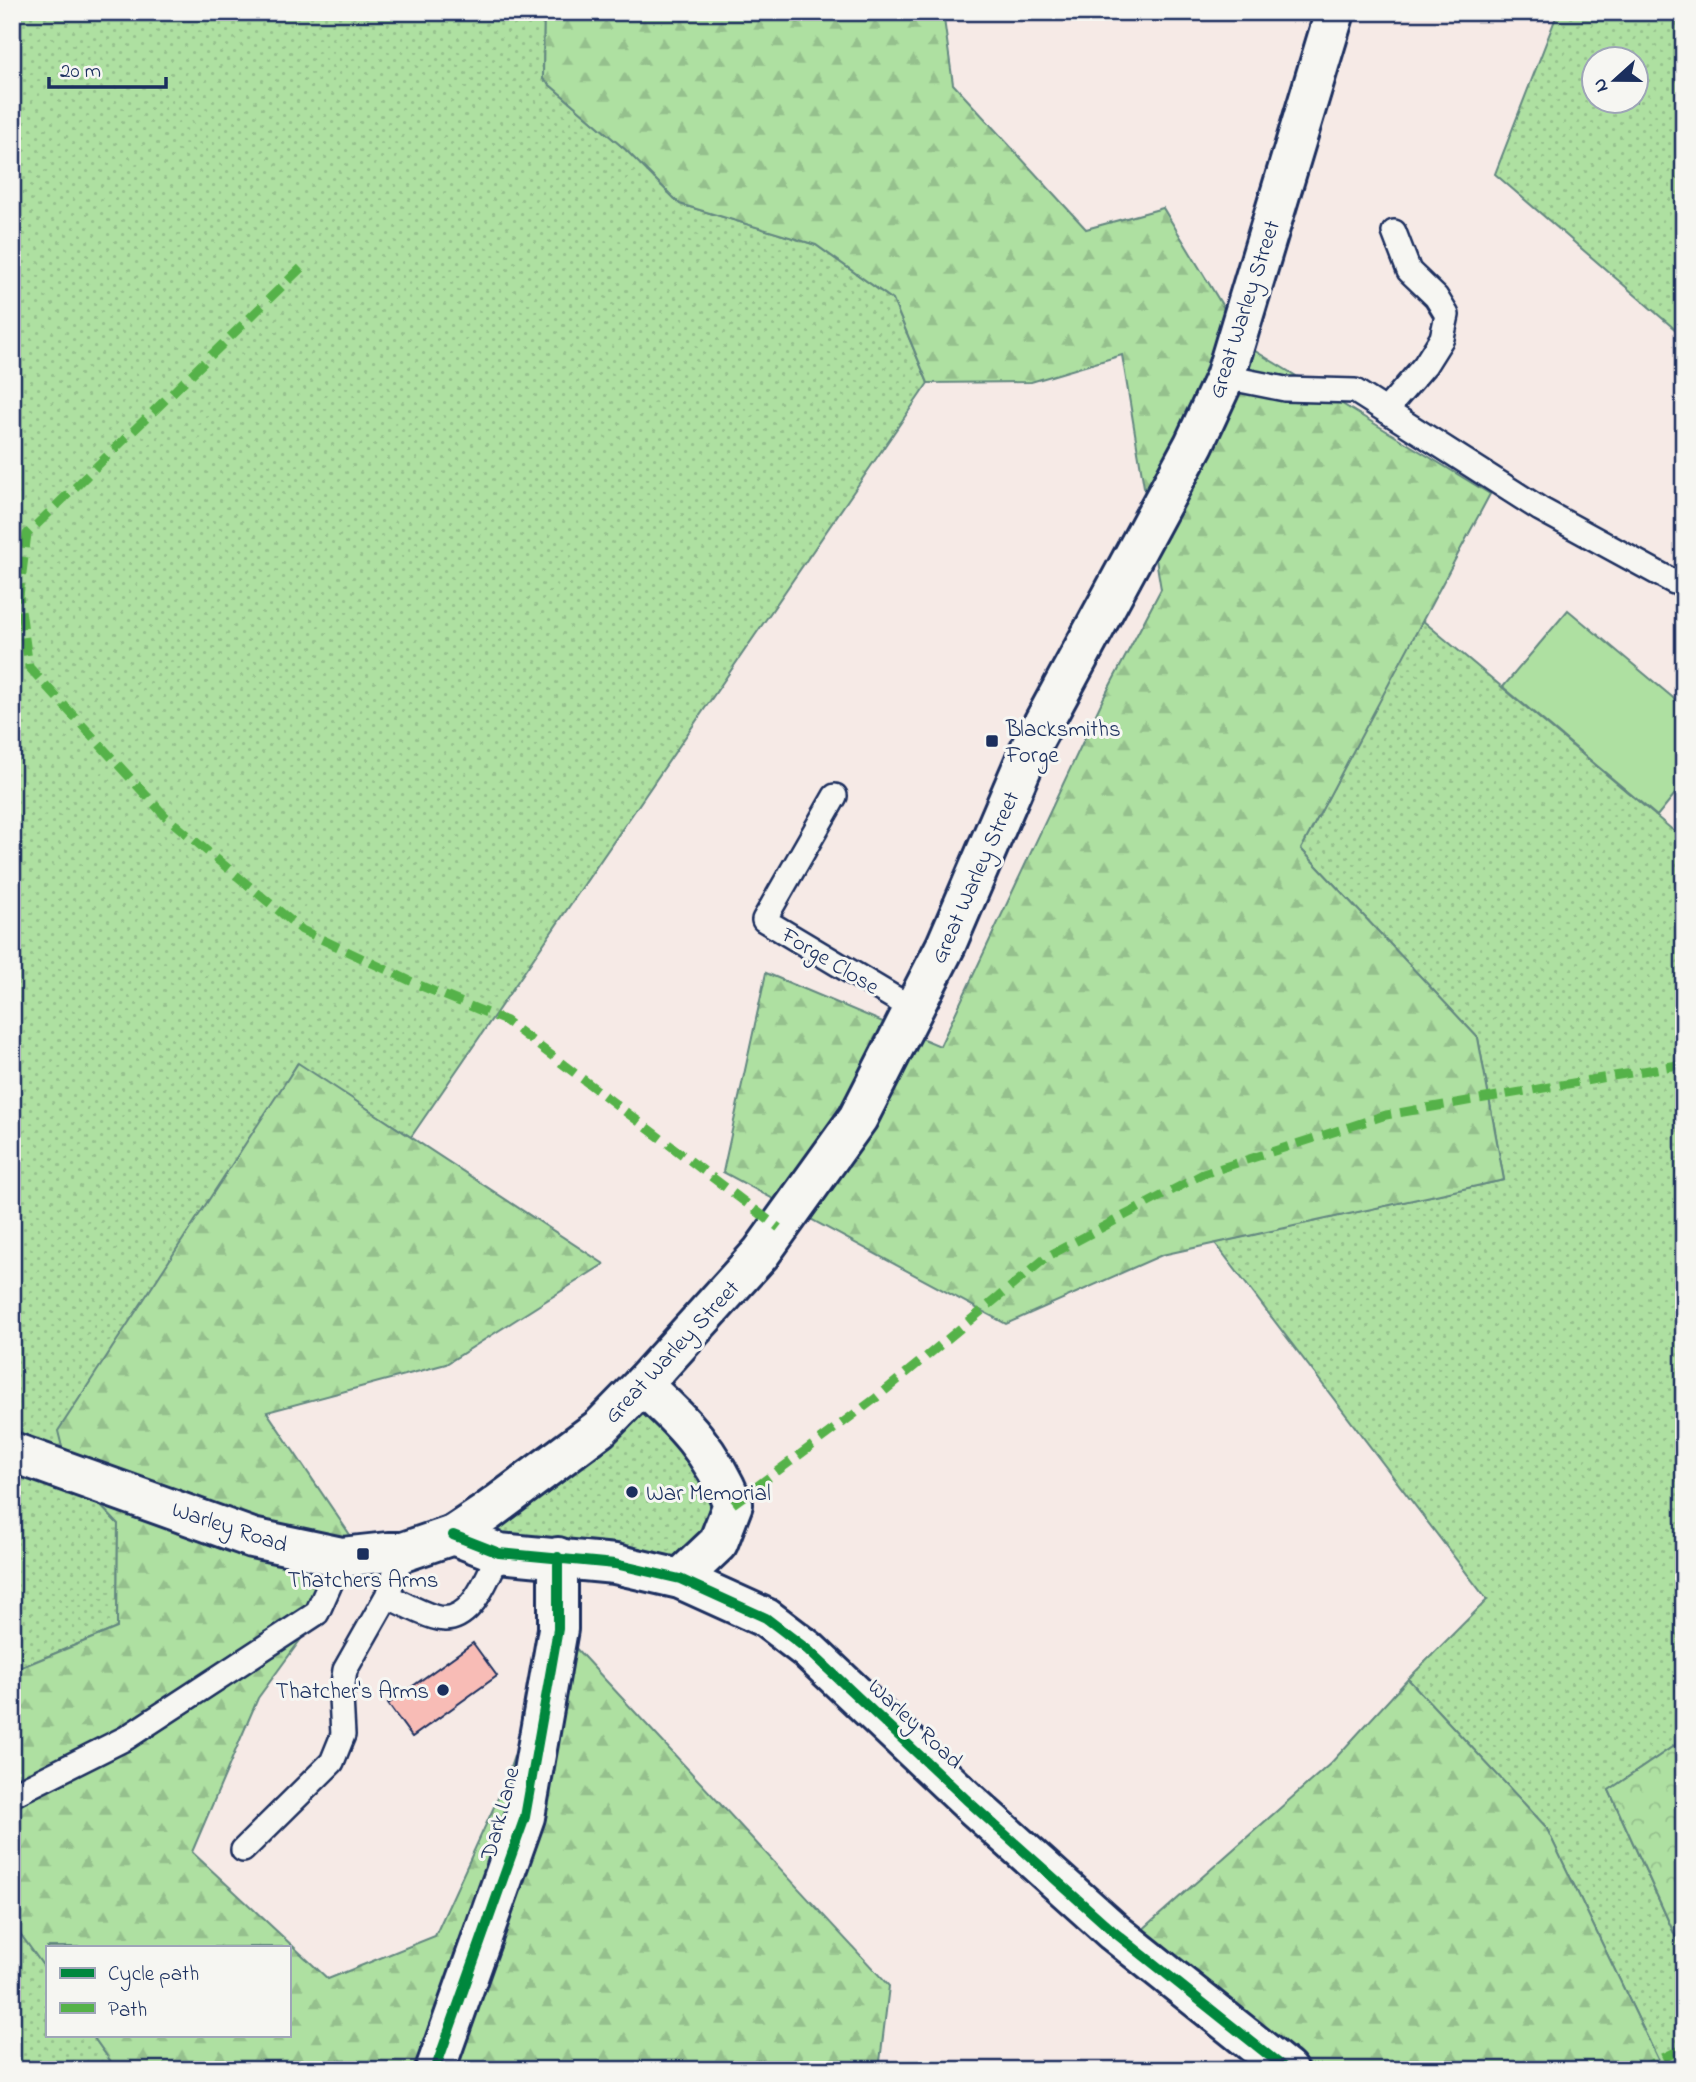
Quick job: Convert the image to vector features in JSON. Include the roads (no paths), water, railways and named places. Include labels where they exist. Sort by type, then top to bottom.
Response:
[{"type":"main road","name":"Great Warley Street","points":[[486,1513],[600,1428],[642,1385],[761,1253],[858,1118],[946,945],[1033,742],[1194,444],[1224,377],[1335,12]]},
{"type":"main road","points":[[642,1385],[671,1411],[700,1443],[721,1474],[733,1504],[718,1543],[680,1579]]},
{"type":"main road","name":"Warley Road","points":[[12,1452],[252,1538],[342,1557],[404,1552],[453,1535],[486,1513]]},
{"type":"main road","name":"Warley Road","points":[[453,1535],[499,1553],[615,1563],[680,1579],[766,1618],[808,1650],[969,1802],[1114,1932],[1287,2070]]},
{"type":"main road","name":"Dark Lane","points":[[435,2070],[524,1817],[558,1629],[558,1557]]},
{"type":"lane","points":[[1386,410],[1425,365],[1442,338],[1447,315],[1436,297],[1409,271],[1394,232]]},
{"type":"lane","points":[[1224,377],[1285,389],[1355,391],[1540,509],[1674,582]]},
{"type":"lane","name":"Forge Close","points":[[835,796],[764,920],[913,1009]]},
{"type":"lane","points":[[243,1850],[332,1762],[343,1735],[341,1697],[345,1670],[387,1596],[404,1552]]},
{"type":"lane","points":[[387,1596],[436,1618],[449,1619],[462,1613],[478,1597],[499,1553]]},
{"type":"lane","points":[[12,1795],[126,1738],[317,1612],[342,1557]]},
{"type":"place","name":"Blacksmiths Forge","points":[[992,741]]},
{"type":"place","name":"War Memorial","points":[[632,1492]]},
{"type":"place","name":"Thatchers Arms","points":[[363,1554]]},
{"type":"place","name":"Thatcher's Arms","points":[[443,1690]]}]
